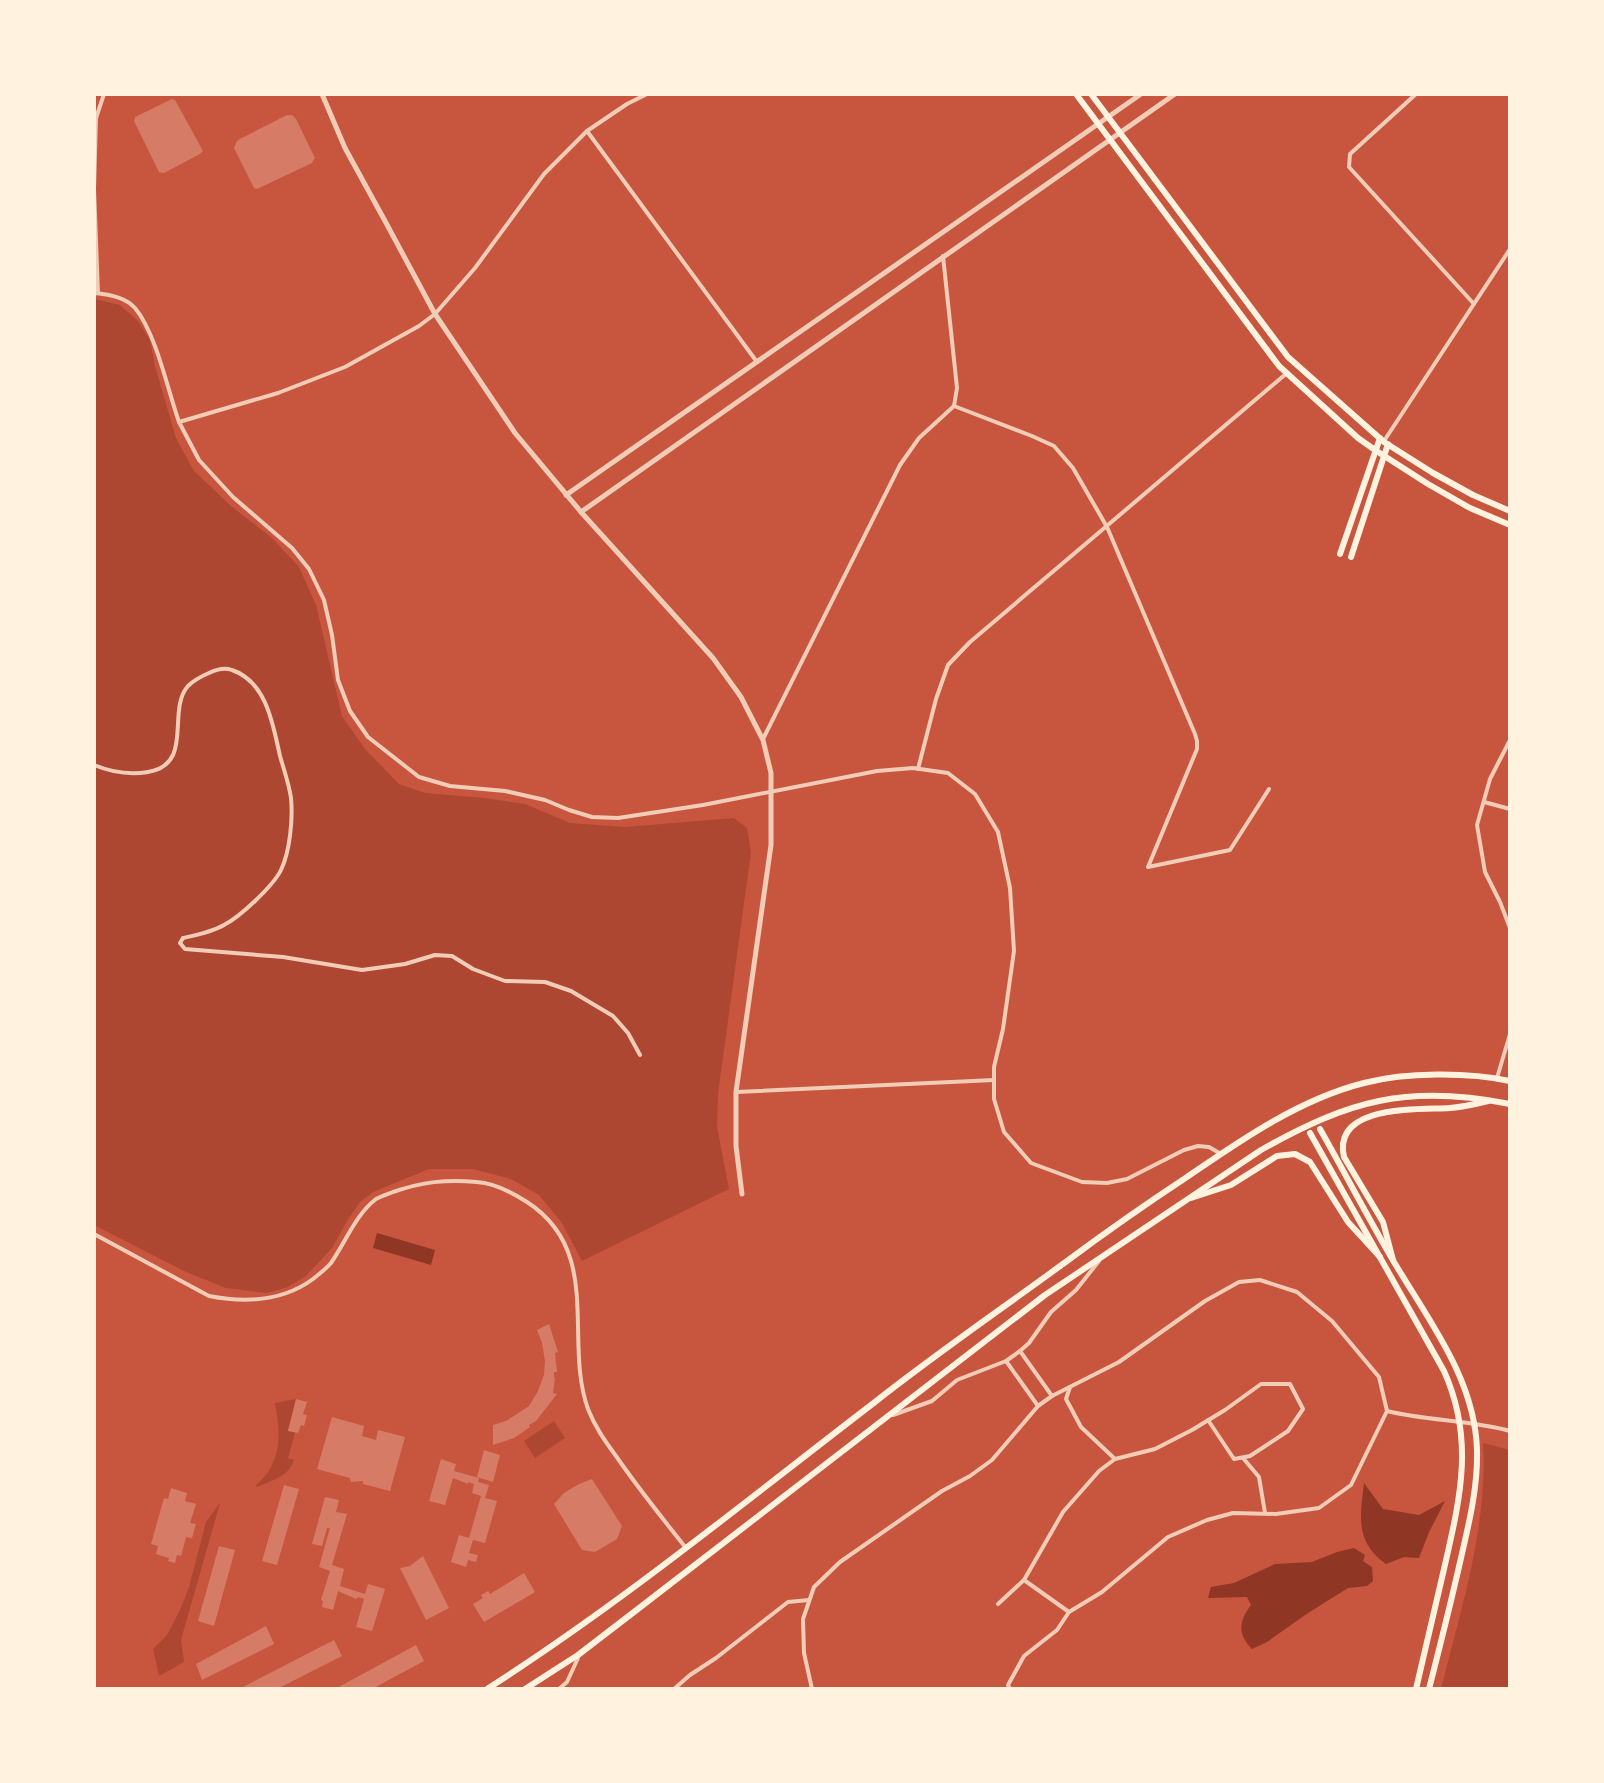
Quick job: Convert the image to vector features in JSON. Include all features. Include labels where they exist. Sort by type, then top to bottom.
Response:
[{"type":"main road","points":[[1076,94],[1279,366],[1375,450],[1470,508],[1510,525]]},
{"type":"main road","points":[[1091,94],[1288,357],[1384,441],[1433,473],[1510,511]]},
{"type":"main road","points":[[1340,554],[1375,450],[1384,441]]},
{"type":"main road","points":[[1351,557],[1384,456],[1384,441]]},
{"type":"main road","points":[[487,1689],[627,1594],[934,1358],[1113,1227],[1221,1154],[1289,1113],[1364,1082],[1426,1076],[1510,1081]]},
{"type":"main road","points":[[525,1689],[579,1653],[1045,1295],[1261,1150],[1331,1114],[1376,1100],[1428,1094],[1510,1104]]},
{"type":"main road","points":[[1393,1260],[1383,1222],[1344,1157],[1347,1133],[1360,1120],[1390,1112],[1453,1108],[1492,1100]]},
{"type":"main road","points":[[1320,1129],[1450,1355],[1460,1375],[1474,1424],[1477,1449],[1473,1504],[1429,1689]]},
{"type":"main road","points":[[1310,1133],[1444,1371],[1460,1422],[1463,1444],[1460,1494],[1416,1689]]},
{"type":"main road","points":[[1184,1200],[1231,1185],[1277,1156],[1295,1154],[1310,1162],[1348,1222],[1380,1257]]},
{"type":"main road","points":[[748,1500],[760,1515]]},
{"type":"street","points":[[104,94],[96,118],[96,293],[121,299],[134,307],[147,327],[179,422],[199,460],[233,497],[292,548],[309,569],[324,600],[338,680],[350,711],[368,737],[419,777],[450,786],[505,791],[545,800],[592,817],[642,816],[877,771],[918,769],[948,773],[975,794],[998,832],[1010,888],[1014,951],[1003,1029],[994,1067],[994,1099],[1004,1132],[1031,1163],[1082,1182],[1107,1183],[1127,1179],[1198,1146],[1209,1147],[1221,1154]]},
{"type":"street","points":[[322,94],[345,148],[435,314],[515,433],[566,495],[713,658],[741,697],[763,740],[771,773],[771,845],[736,1092],[736,1146],[742,1194]]},
{"type":"street","points":[[179,422],[278,393],[345,367],[419,326],[435,314],[475,268],[544,174],[587,131],[647,94]]},
{"type":"street","points":[[566,495],[1141,94]]},
{"type":"street","points":[[581,512],[1175,94]]},
{"type":"street","points":[[1416,94],[1350,154],[1349,167],[1474,304]]},
{"type":"street","points":[[587,131],[757,362]]},
{"type":"street","points":[[1384,441],[1510,249]]},
{"type":"street","points":[[763,740],[900,465],[919,438],[954,406],[957,388],[943,256]]},
{"type":"street","points":[[918,769],[948,665],[970,642],[1287,373]]},
{"type":"street","points":[[954,406],[1054,446],[1073,468],[1107,527],[1197,741],[1197,749],[1148,867],[1230,850],[1269,789]]},
{"type":"street","points":[[94,765],[109,771],[138,773],[159,770],[171,760],[177,744],[181,703],[187,687],[200,676],[219,668],[251,680],[268,708],[291,798],[289,844],[280,871],[264,893],[225,925],[183,938],[180,943],[185,949],[283,957],[362,970],[405,964],[435,955],[452,956],[473,969],[505,981],[545,982],[571,991],[613,1016],[628,1033],[640,1055]]},
{"type":"street","points":[[1510,740],[1490,779],[1477,825],[1485,872],[1510,928]]},
{"type":"street","points":[[1484,802],[1510,809]]},
{"type":"street","points":[[1497,1078],[1510,1034]]},
{"type":"street","points":[[736,1092],[994,1080]]},
{"type":"street","points":[[94,1234],[209,1296],[266,1300],[296,1290],[329,1266],[354,1223],[377,1198],[412,1186],[448,1179],[482,1182],[514,1194],[542,1212],[561,1237],[572,1264],[579,1299],[580,1371],[587,1406],[597,1428],[636,1485],[686,1548]]},
{"type":"street","points":[[891,1416],[932,1401],[957,1380],[1006,1361],[1020,1351],[1104,1255]]},
{"type":"street","points":[[812,1689],[804,1653],[803,1619],[814,1587],[840,1562],[992,1460],[1038,1406],[1119,1362],[1205,1301],[1239,1282],[1260,1280],[1297,1292],[1332,1321],[1379,1377],[1387,1411],[1351,1485],[1319,1508],[1276,1514],[1233,1513],[1207,1520],[1168,1537],[1102,1592],[1069,1612],[1057,1630],[1024,1656],[1008,1685],[1010,1689]]},
{"type":"street","points":[[1020,1351],[1052,1396]]},
{"type":"street","points":[[1006,1361],[1038,1406]]},
{"type":"street","points":[[998,1604],[1024,1580],[1063,1512],[1099,1471],[1115,1459],[1155,1449],[1208,1420],[1261,1384],[1290,1384],[1303,1409],[1288,1431],[1243,1458],[1234,1459],[1208,1420]]},
{"type":"street","points":[[1070,1387],[1066,1399],[1081,1427],[1115,1459]]},
{"type":"street","points":[[1387,1411],[1510,1431]]},
{"type":"street","points":[[1243,1458],[1259,1477],[1265,1513]]},
{"type":"street","points":[[1024,1580],[1069,1612]]},
{"type":"street","points":[[674,1689],[788,1602],[809,1600]]},
{"type":"street","points":[[559,1689],[567,1682],[579,1653]]},
{"type":"street","points":[[1335,1689],[1355,1689]]},
{"type":"shaded area","points":[[95,299],[120,305],[138,321],[150,340],[176,438],[194,471],[231,506],[272,538],[299,567],[316,605],[342,716],[365,749],[399,784],[425,793],[525,804],[570,823],[625,827],[734,818],[747,828],[751,852],[718,1094],[717,1127],[729,1189],[582,1261],[562,1223],[539,1195],[511,1179],[473,1169],[429,1169],[373,1192],[360,1202],[332,1248],[306,1276],[288,1287],[267,1293],[226,1288],[184,1271],[94,1225]]},
{"type":"shaded area","points":[[377,1233],[435,1250],[431,1265],[373,1248]]},
{"type":"shaded area","points":[[296,1399],[288,1430],[295,1433],[288,1458],[294,1460],[284,1474],[257,1487],[271,1468],[278,1448],[275,1403]]},
{"type":"shaded area","points":[[554,1421],[565,1438],[535,1458],[524,1441]]},
{"type":"shaded area","points":[[1483,1443],[1510,1450],[1510,1689],[1441,1689],[1477,1536]]},
{"type":"shaded area","points":[[1364,1483],[1383,1509],[1419,1515],[1445,1501],[1419,1558],[1404,1557],[1386,1564],[1369,1547],[1364,1538],[1361,1518]]},
{"type":"shaded area","points":[[220,1503],[181,1640],[184,1662],[159,1676],[153,1649],[167,1635],[180,1610],[206,1522]]},
{"type":"shaded area","points":[[1354,1548],[1365,1555],[1363,1561],[1372,1567],[1373,1581],[1367,1586],[1348,1588],[1252,1649],[1241,1627],[1251,1605],[1247,1597],[1208,1598],[1211,1587],[1234,1583],[1275,1564],[1312,1562]]},
{"type":"building","points":[[172,99],[203,151],[164,173],[159,172],[134,121],[135,117]]},
{"type":"building","points":[[287,115],[296,119],[315,158],[312,163],[254,188],[234,148],[236,143]]},
{"type":"building","points":[[549,1324],[558,1352],[555,1353],[557,1372],[554,1372],[553,1393],[557,1394],[530,1427],[514,1438],[493,1445],[493,1425],[506,1421],[529,1406],[538,1391],[545,1361],[537,1330]]},
{"type":"building","points":[[296,1399],[307,1402],[303,1414],[307,1415],[304,1426],[301,1425],[298,1433],[288,1431]]},
{"type":"building","points":[[332,1417],[364,1426],[362,1436],[376,1440],[378,1430],[405,1437],[390,1491],[363,1484],[363,1481],[351,1482],[350,1478],[317,1469]]},
{"type":"building","points":[[484,1450],[500,1455],[493,1482],[477,1477]]},
{"type":"building","points":[[441,1459],[456,1464],[454,1471],[479,1478],[478,1482],[489,1485],[485,1498],[497,1501],[485,1543],[473,1540],[469,1553],[478,1555],[476,1562],[468,1560],[466,1567],[451,1562],[459,1535],[469,1538],[481,1496],[472,1493],[474,1484],[453,1478],[445,1505],[429,1501]]},
{"type":"building","points":[[592,1479],[622,1526],[617,1539],[595,1552],[582,1550],[554,1504],[564,1493]]},
{"type":"building","points":[[284,1485],[299,1489],[277,1565],[262,1561]]},
{"type":"building","points":[[171,1488],[187,1493],[185,1501],[196,1504],[190,1523],[196,1524],[192,1538],[186,1537],[181,1556],[177,1555],[175,1563],[156,1554],[158,1546],[151,1544],[164,1498],[168,1499]]},
{"type":"building","points":[[325,1497],[339,1500],[336,1512],[347,1514],[332,1565],[344,1569],[340,1586],[365,1594],[368,1584],[385,1589],[372,1631],[356,1627],[364,1599],[338,1591],[333,1610],[322,1607],[321,1600],[330,1571],[319,1567],[330,1528],[327,1528],[322,1546],[312,1544]]},
{"type":"building","points":[[219,1546],[235,1550],[214,1626],[198,1621]]},
{"type":"building","points":[[423,1556],[449,1608],[426,1620],[400,1568],[410,1566]]},
{"type":"building","points":[[524,1573],[535,1592],[484,1622],[473,1604],[483,1598],[481,1595],[488,1591],[490,1594]]},
{"type":"building","points":[[266,1626],[274,1644],[202,1680],[196,1664]]},
{"type":"building","points":[[334,1640],[342,1656],[277,1689],[239,1689]]},
{"type":"building","points":[[416,1645],[424,1661],[372,1689],[335,1689]]}]
